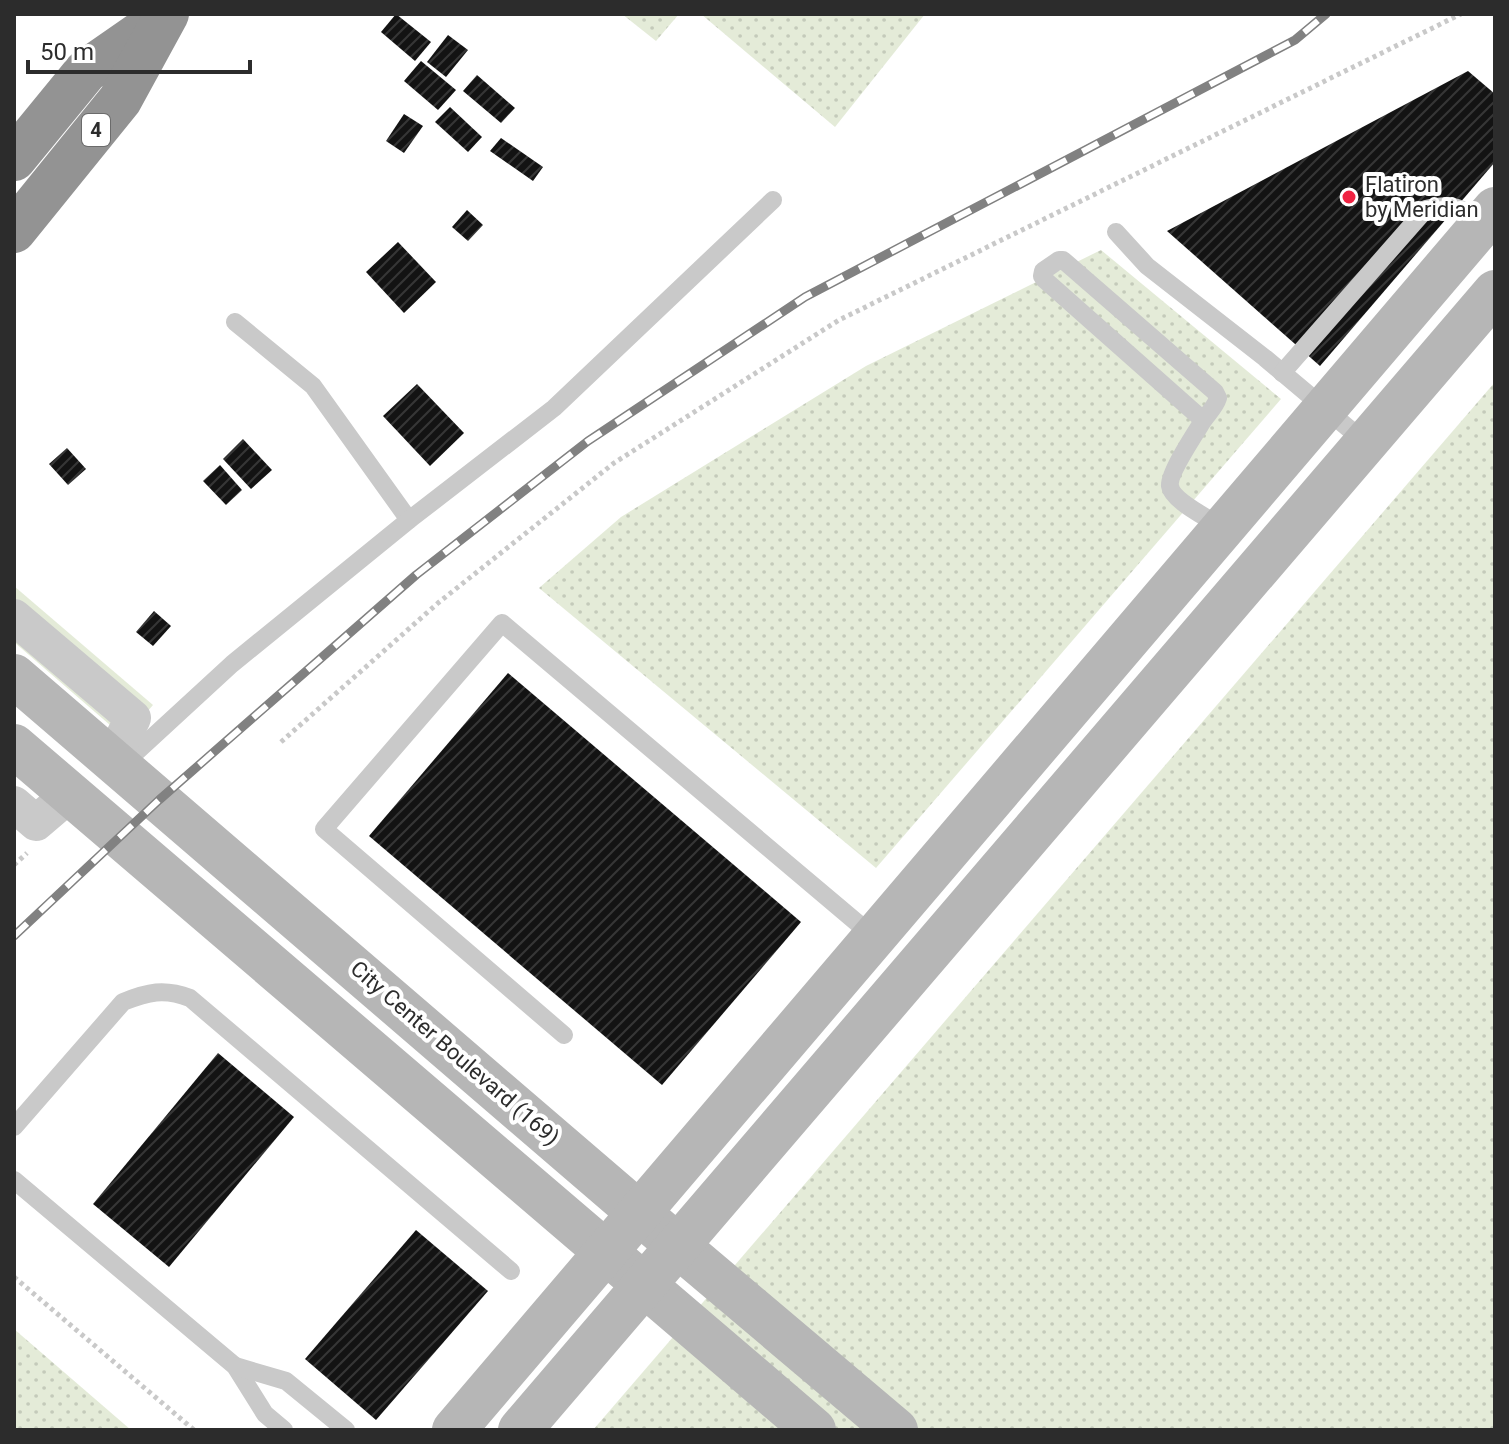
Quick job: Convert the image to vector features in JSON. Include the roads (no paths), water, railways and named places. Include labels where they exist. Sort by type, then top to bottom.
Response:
[{"type":"highway","name":"4","points":[[14,159],[86,71],[165,16]]},
{"type":"highway","name":"4","points":[[14,231],[120,100],[165,16]]},
{"type":"street","points":[[454,1430],[1489,216]]},
{"type":"street","points":[[520,1430],[1495,292]]},
{"type":"street","points":[[1224,528],[1265,560]]},
{"type":"street","points":[[14,617],[133,718],[116,763]]},
{"type":"street","name":"City Center Boulevard (169)","points":[[14,676],[896,1430]]},
{"type":"street","points":[[14,746],[814,1430]]},
{"type":"street","points":[[14,804],[36,823],[70,794]]},
{"type":"street","points":[[917,886],[958,919]]},
{"type":"lane","points":[[116,763],[409,520],[554,408],[773,200]]},
{"type":"lane","points":[[1282,373],[1426,209],[1444,204],[1489,216]]},
{"type":"lane","points":[[1116,232],[1147,266],[1366,443]]},
{"type":"lane","points":[[1203,420],[1045,280],[1043,271],[1063,260],[1215,392],[1218,398],[1216,405],[1203,420],[1170,478],[1170,487],[1175,496],[1224,528]]},
{"type":"lane","points":[[235,322],[313,386],[409,520]]},
{"type":"lane","points":[[564,1035],[324,829],[502,623],[874,937]]},
{"type":"lane","points":[[14,1127],[123,1002],[146,993],[173,992],[190,998],[511,1271]]},
{"type":"lane","points":[[14,1180],[235,1366],[265,1414],[284,1430]]},
{"type":"lane","points":[[235,1366],[286,1381],[346,1430]]},
{"type":"railway","points":[[14,936],[159,800],[416,575],[588,441],[805,297],[1295,40],[1326,14]]},
{"type":"place","name":"Flatiron by Meridian","points":[[1349,197]]}]
